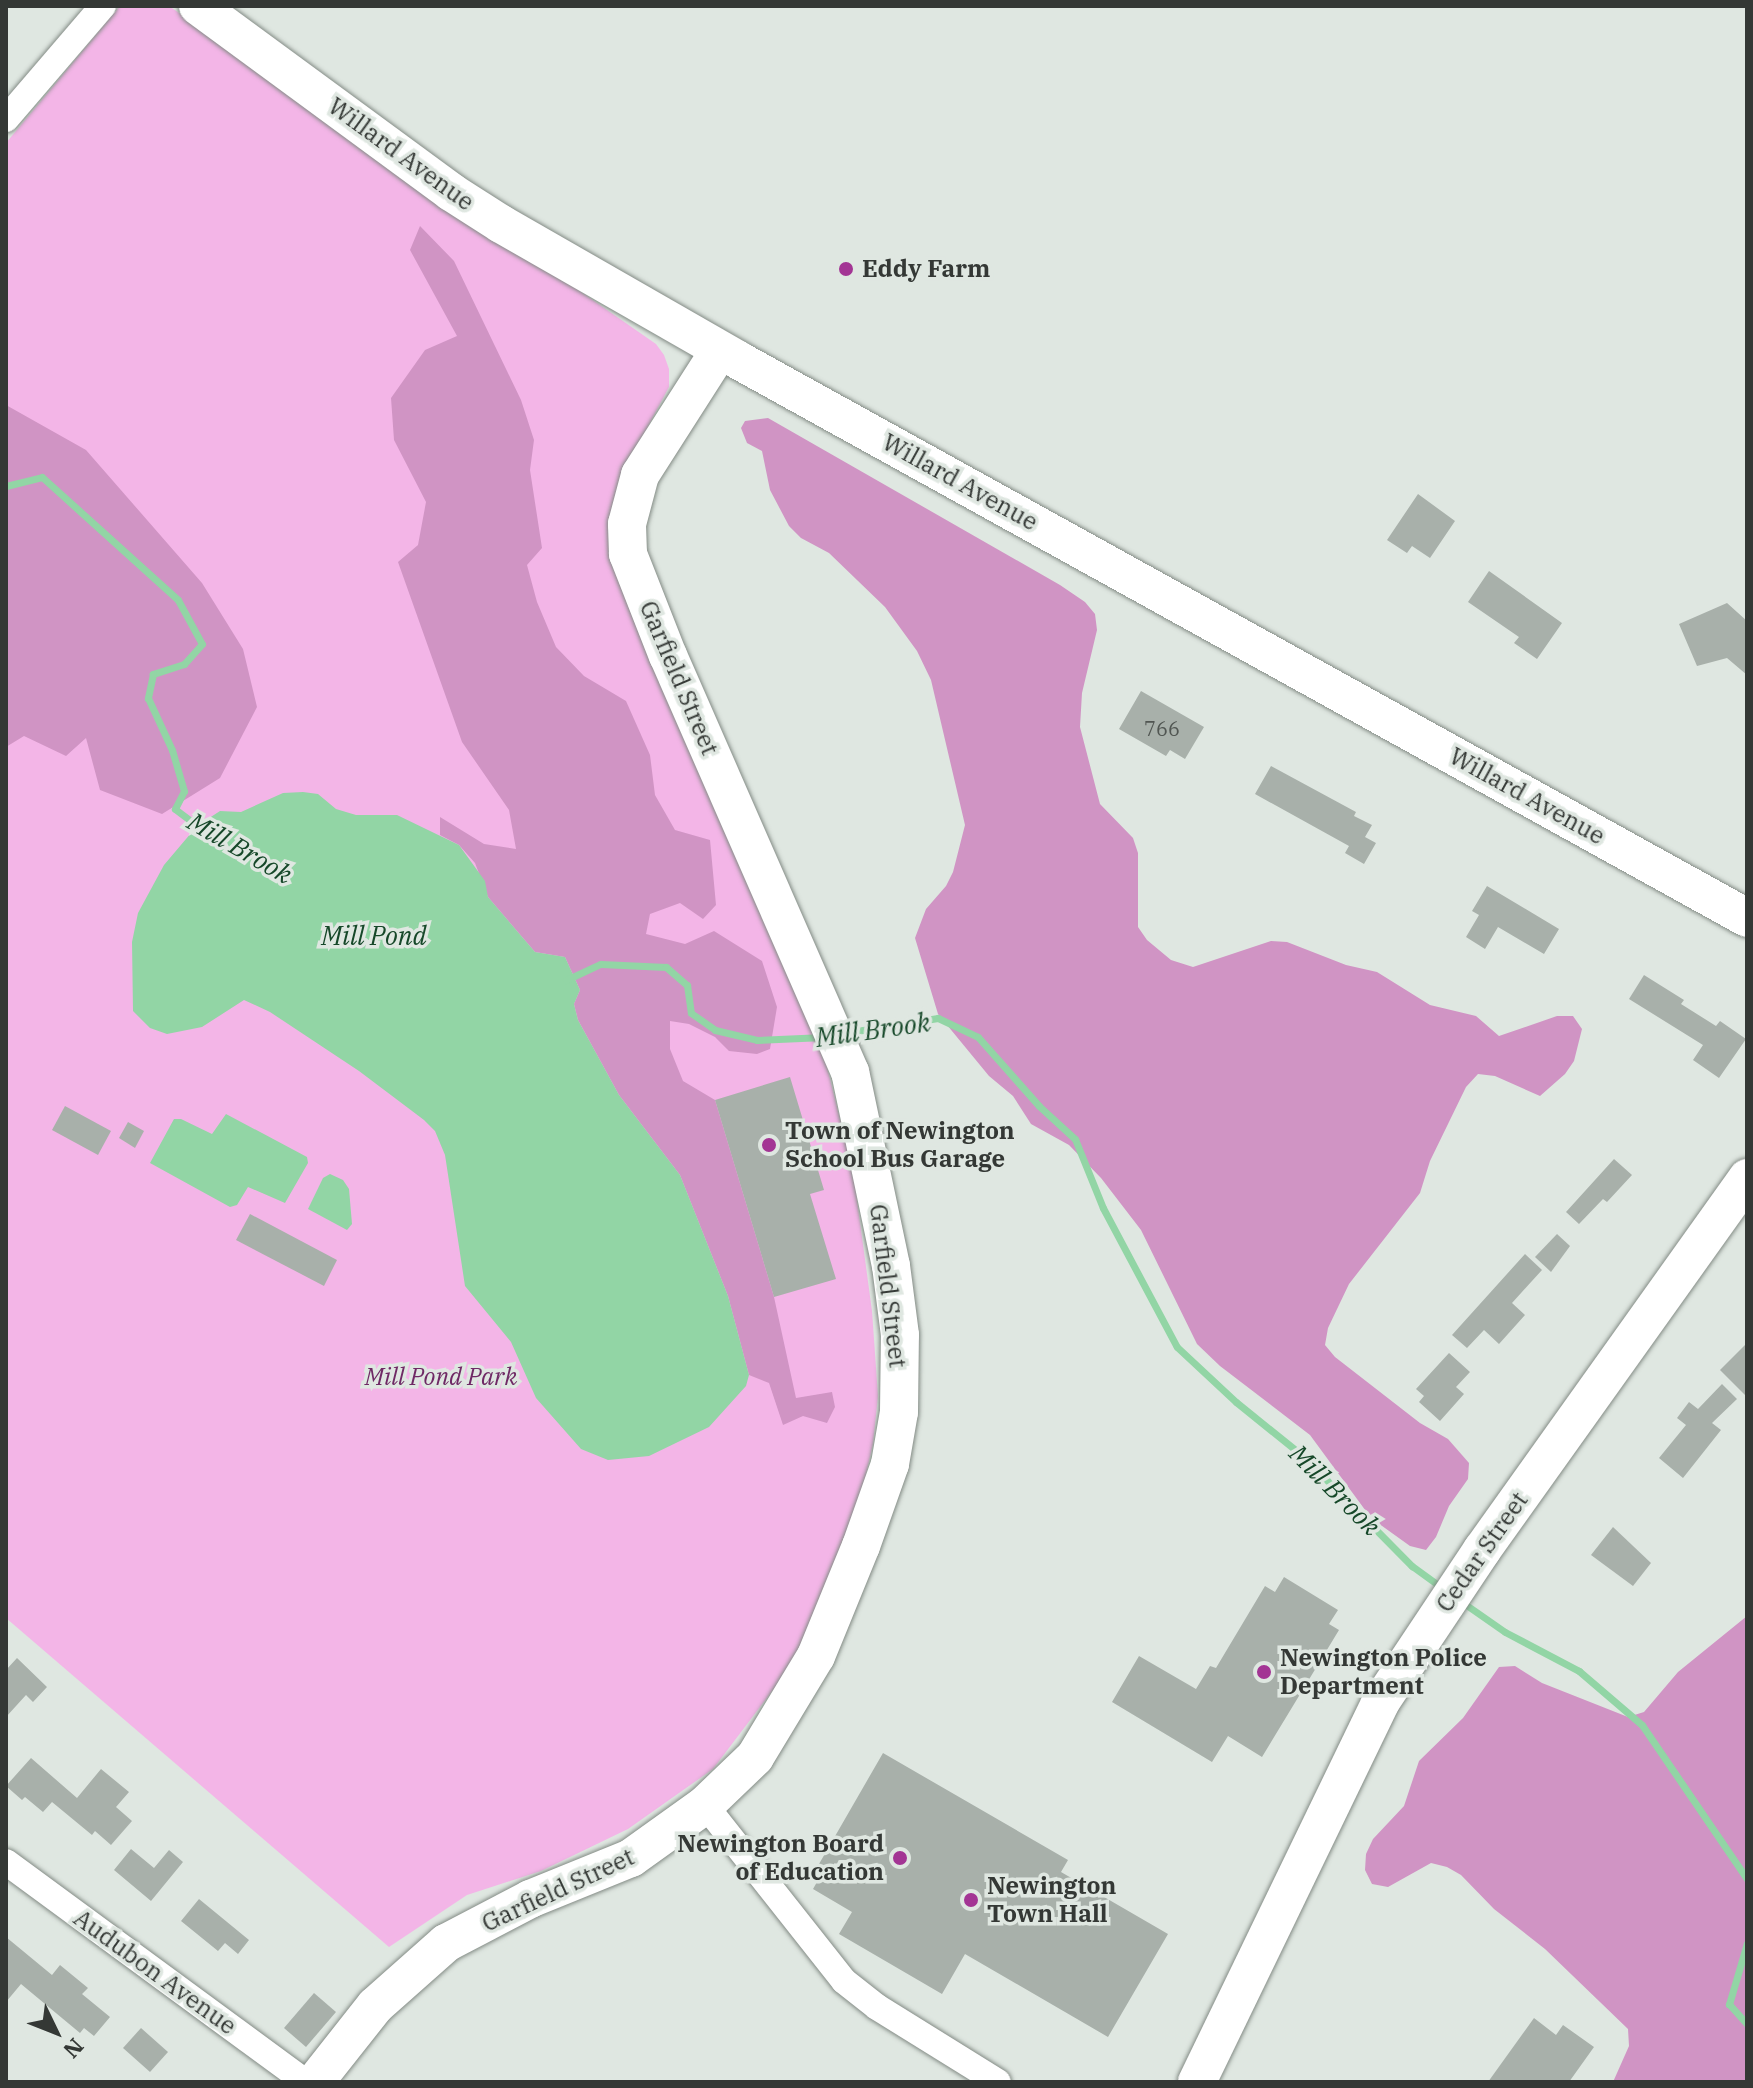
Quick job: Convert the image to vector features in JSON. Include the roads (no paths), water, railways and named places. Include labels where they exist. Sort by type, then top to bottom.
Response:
[{"type":"main road","name":"Willard Avenue","points":[[198,6],[451,192],[720,350],[1747,918]]},
{"type":"main road","name":"Garfield Street","points":[[315,2082],[375,2006],[446,1943],[530,1899],[631,1858],[705,1805],[755,1757],[810,1669],[861,1546],[890,1464],[899,1412],[900,1335],[891,1266],[850,1072],[668,656],[628,554],[627,524],[640,475],[720,350]]},
{"type":"main road","name":"Cedar Street","points":[[1197,2082],[1380,1703],[1480,1552],[1747,1178]]},
{"type":"street","points":[[6,119],[103,6]]},
{"type":"street","points":[[705,1805],[844,1981],[877,2007],[998,2082]]},
{"type":"street","name":"Audubon Avenue","points":[[6,1862],[305,2082]]},
{"type":"water","name":"Mill Pond","points":[[283,793],[318,794],[336,809],[356,815],[397,815],[459,845],[485,881],[488,897],[535,952],[565,957],[580,990],[574,1004],[578,1020],[619,1095],[680,1175],[728,1296],[749,1375],[746,1386],[709,1427],[649,1456],[608,1460],[581,1449],[536,1398],[511,1342],[465,1286],[445,1155],[435,1131],[424,1120],[359,1071],[270,1012],[244,1000],[202,1027],[167,1034],[150,1028],[133,1011],[132,942],[138,913],[164,865],[197,826],[220,811],[241,812]]},
{"type":"water","points":[[226,1114],[307,1157],[308,1163],[285,1203],[248,1187],[237,1205],[230,1207],[150,1163],[174,1119],[181,1119],[212,1134]]},
{"type":"water","points":[[330,1174],[343,1180],[349,1189],[352,1224],[347,1230],[308,1209],[323,1178]]},
{"type":"waterway","name":"Mill Brook","points":[[6,486],[42,477],[178,600],[202,644],[184,664],[153,674],[148,698],[172,750],[184,791],[175,809],[202,829]]},
{"type":"waterway","name":"Mill Brook","points":[[566,980],[601,964],[666,967],[687,985],[691,1013],[715,1030],[757,1040],[824,1037]]},
{"type":"waterway","name":"Mill Brook","points":[[844,1033],[938,1018],[978,1037],[1039,1106],[1075,1139],[1103,1208],[1177,1347],[1236,1402],[1303,1456],[1412,1566],[1442,1588]]},
{"type":"waterway","name":"Mill Brook","points":[[1462,1602],[1505,1632],[1579,1671],[1642,1725],[1747,1879]]},
{"type":"waterway","name":"Mill Brook","points":[[1747,1943],[1729,2004],[1747,2024]]},
{"type":"place","name":"Eddy Farm","points":[[846,269]]},
{"type":"place","name":"Town of Newington School Bus Garage","points":[[769,1145]]},
{"type":"place","name":"Newington Police Department","points":[[1264,1672]]},
{"type":"place","name":"Newington Board of Education","points":[[900,1858]]},
{"type":"place","name":"Newington Town Hall","points":[[971,1900]]},
{"type":"park label","name":"Mill Pond Park","points":[[441,1377]]}]
